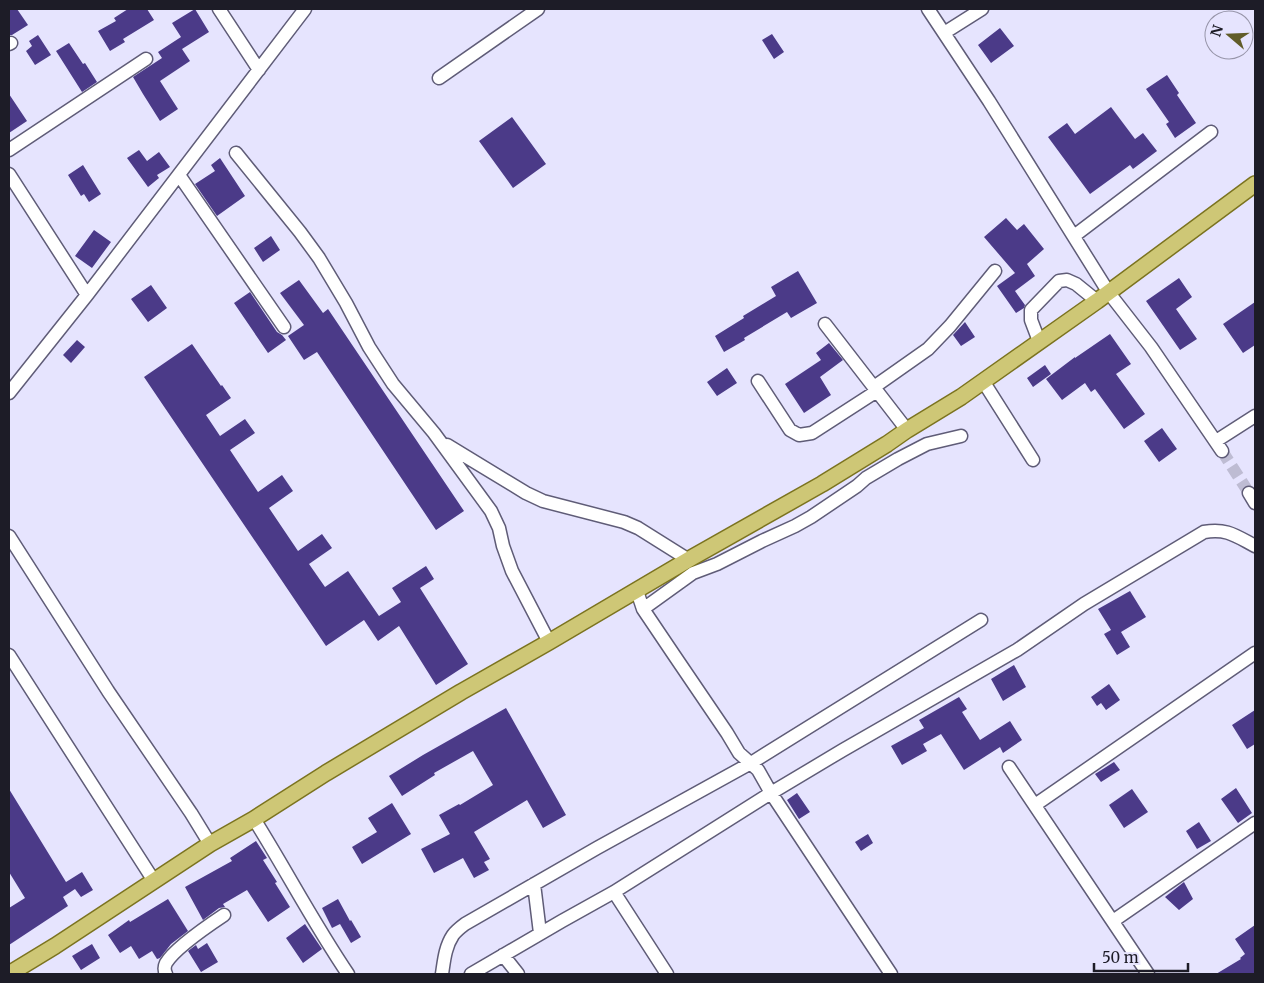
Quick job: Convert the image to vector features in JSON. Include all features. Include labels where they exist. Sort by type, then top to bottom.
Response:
[{"type":"main road","points":[[9,974],[210,844],[460,692],[822,484],[887,444],[961,397],[1103,297],[1255,184]]},
{"type":"street","points":[[220,9],[259,70]]},
{"type":"street","points":[[9,393],[87,295],[306,9]]},
{"type":"street","points":[[439,78],[538,9]]},
{"type":"street","points":[[928,9],[989,101],[1074,236],[1103,297],[1150,347],[1219,446],[1255,416]]},
{"type":"street","points":[[944,33],[982,9]]},
{"type":"street","points":[[9,150],[146,59]]},
{"type":"street","points":[[1074,236],[1211,132]]},
{"type":"street","points":[[236,153],[320,258],[393,384],[441,442],[491,511],[512,571],[549,642]]},
{"type":"street","points":[[9,174],[87,295]]},
{"type":"street","points":[[179,174],[284,327]]},
{"type":"street","points":[[758,380],[790,430],[798,435],[812,433],[876,389],[928,349],[950,326],[995,271]]},
{"type":"street","points":[[1039,341],[1031,320],[1031,310],[1058,281],[1067,280],[1103,297]]},
{"type":"street","points":[[825,324],[907,430]]},
{"type":"street","points":[[983,381],[1033,460]]},
{"type":"street","points":[[643,609],[693,573],[717,564],[803,522],[866,478],[898,459],[927,444],[962,436]]},
{"type":"street","points":[[441,442],[526,493],[543,501],[624,522],[638,528],[689,560]]},
{"type":"street","points":[[471,974],[614,892],[843,750],[1017,650],[1084,604],[1204,532],[1216,530],[1229,532],[1255,546]]},
{"type":"street","points":[[9,536],[210,844]]},
{"type":"street","points":[[637,591],[643,609],[739,753],[758,770],[771,793],[892,974]]},
{"type":"street","points":[[442,974],[447,947],[454,934],[465,924],[751,763],[981,620]]},
{"type":"street","points":[[1035,805],[1255,653]]},
{"type":"street","points":[[9,655],[154,881]]},
{"type":"street","points":[[1009,767],[1148,974]]},
{"type":"street","points":[[254,819],[321,933],[348,974]]},
{"type":"street","points":[[1112,921],[1255,822]]},
{"type":"street","points":[[534,884],[540,934]]},
{"type":"street","points":[[614,892],[667,974]]},
{"type":"street","points":[[166,974],[165,965],[170,958],[193,937],[224,915]]},
{"type":"street","points":[[503,955],[518,974]]},
{"type":"building","points":[[9,9],[17,9],[28,25],[12,35],[9,35]]},
{"type":"building","points":[[128,9],[147,9],[154,20],[123,39],[125,42],[110,51],[98,31],[116,21],[114,18]]},
{"type":"building","points":[[195,9],[209,32],[182,49],[190,61],[160,81],[178,109],[160,121],[133,77],[162,58],[158,52],[181,37],[172,23]]},
{"type":"building","points":[[1000,28],[1014,46],[991,63],[978,45]]},
{"type":"building","points":[[772,34],[784,52],[774,59],[762,40]]},
{"type":"building","points":[[38,35],[51,55],[35,65],[26,51],[32,46],[29,41]]},
{"type":"building","points":[[69,43],[97,82],[82,92],[56,51]]},
{"type":"building","points":[[1167,75],[1179,93],[1177,95],[1196,123],[1175,138],[1166,124],[1169,122],[1146,89]]},
{"type":"building","points":[[9,94],[27,121],[9,133]]},
{"type":"building","points":[[1111,107],[1135,139],[1143,133],[1157,151],[1133,169],[1130,165],[1090,194],[1048,137],[1067,123],[1075,134]]},
{"type":"building","points":[[512,117],[546,164],[513,188],[479,141]]},
{"type":"building","points":[[139,150],[147,161],[159,152],[170,167],[157,175],[159,178],[148,187],[127,158]]},
{"type":"building","points":[[220,158],[245,196],[217,216],[195,184],[215,171],[211,165]]},
{"type":"building","points":[[83,165],[101,194],[89,202],[84,194],[81,196],[68,175]]},
{"type":"building","points":[[1006,218],[1017,230],[1024,224],[1044,249],[1027,264],[1035,276],[1015,291],[1025,305],[1024,308],[1016,313],[997,286],[1015,273],[984,237]]},
{"type":"building","points":[[94,230],[111,242],[92,268],[75,256]]},
{"type":"building","points":[[271,236],[280,250],[263,262],[254,248]]},
{"type":"building","points":[[798,271],[817,303],[791,318],[787,312],[724,352],[715,336],[776,296],[771,287]]},
{"type":"building","points":[[1179,278],[1192,297],[1176,309],[1197,339],[1180,350],[1146,301]]},
{"type":"building","points":[[299,280],[323,313],[328,309],[464,511],[436,530],[317,352],[304,360],[288,336],[304,325],[280,293]]},
{"type":"building","points":[[151,285],[167,308],[148,322],[131,299]]},
{"type":"building","points":[[250,292],[277,332],[286,340],[268,353],[234,303]]},
{"type":"building","points":[[1255,302],[1255,345],[1243,353],[1223,324]]},
{"type":"building","points":[[965,322],[975,337],[961,346],[953,335]]},
{"type":"building","points":[[1110,334],[1131,364],[1116,374],[1145,414],[1124,429],[1095,389],[1091,392],[1085,383],[1062,400],[1046,379]]},
{"type":"building","points":[[77,340],[85,347],[71,363],[63,355]]},
{"type":"building","points":[[829,343],[843,360],[820,377],[831,395],[804,413],[785,384],[821,360],[816,353]]},
{"type":"building","points":[[192,344],[231,398],[206,415],[220,436],[245,419],[255,433],[230,450],[258,492],[282,475],[293,491],[269,508],[298,551],[322,534],[332,548],[309,564],[325,587],[348,571],[379,616],[401,602],[392,588],[426,566],[434,579],[420,588],[468,664],[436,685],[399,626],[378,641],[364,620],[326,646],[144,377]]},
{"type":"building","points":[[1045,365],[1051,374],[1033,387],[1027,378]]},
{"type":"building","points":[[727,368],[737,383],[717,396],[707,382]]},
{"type":"building","points":[[1162,428],[1177,449],[1159,462],[1144,441]]},
{"type":"building","points":[[1130,591],[1146,617],[1121,632],[1130,647],[1117,655],[1104,634],[1111,630],[1098,609]]},
{"type":"building","points":[[1014,665],[1026,687],[1003,701],[991,679]]},
{"type":"building","points":[[1109,684],[1120,700],[1106,710],[1101,703],[1097,706],[1091,697]]},
{"type":"building","points":[[959,697],[967,709],[962,712],[980,740],[1010,721],[1022,740],[1003,753],[1000,747],[964,770],[941,734],[923,744],[927,751],[902,765],[891,746],[924,728],[919,720]]},
{"type":"building","points":[[506,708],[566,815],[543,828],[527,800],[474,832],[490,859],[484,862],[489,870],[474,878],[463,858],[434,873],[421,849],[450,834],[439,815],[493,785],[473,751],[434,773],[435,775],[402,796],[389,776]]},
{"type":"building","points":[[1255,710],[1255,744],[1247,749],[1232,725]]},
{"type":"building","points":[[1114,762],[1120,770],[1101,782],[1095,774]]},
{"type":"building","points":[[1236,788],[1252,813],[1238,823],[1221,799]]},
{"type":"building","points":[[9,789],[66,882],[82,872],[93,890],[81,897],[75,889],[63,897],[68,906],[9,945],[9,908],[25,898],[9,872]]},
{"type":"building","points":[[1132,789],[1148,812],[1124,828],[1109,805]]},
{"type":"building","points":[[797,793],[810,812],[799,819],[787,800]]},
{"type":"building","points":[[392,803],[411,834],[362,864],[352,847],[377,832],[368,818]]},
{"type":"building","points":[[1199,822],[1211,841],[1197,849],[1186,831]]},
{"type":"building","points":[[868,834],[873,843],[861,851],[855,842]]},
{"type":"building","points":[[256,841],[267,858],[263,860],[290,907],[268,922],[247,890],[223,904],[225,907],[219,908],[203,920],[185,887],[232,861],[230,858]]},
{"type":"building","points":[[1184,882],[1193,899],[1179,910],[1165,897]]},
{"type":"building","points":[[168,899],[188,931],[171,944],[160,958],[157,959],[152,951],[139,959],[131,946],[120,953],[108,935],[129,920],[130,922]]},
{"type":"building","points":[[338,899],[361,937],[351,943],[340,924],[332,928],[322,908]]},
{"type":"building","points":[[305,924],[322,949],[303,963],[286,938]]},
{"type":"building","points":[[1255,925],[1255,974],[1216,974],[1241,959],[1245,954],[1235,939]]},
{"type":"building","points":[[207,943],[218,962],[201,972],[188,951],[196,945],[198,949]]},
{"type":"building","points":[[92,944],[100,958],[81,970],[72,956]]},
{"type":"tunnel","points":[[1222,451],[1249,493]]}]
